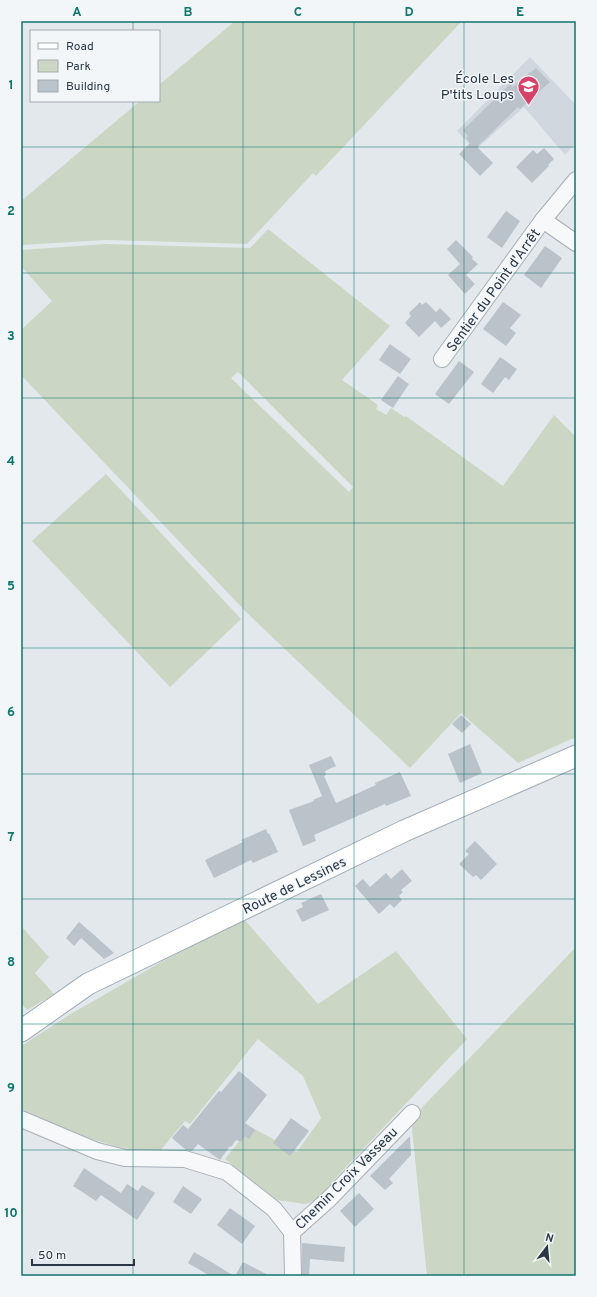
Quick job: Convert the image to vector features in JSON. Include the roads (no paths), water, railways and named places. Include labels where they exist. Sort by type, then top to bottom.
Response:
[{"type":"main road","name":"Route de Lessines","points":[[21,1031],[88,984],[404,831],[576,756]]},
{"type":"street","name":"Sentier du Point d'Arrêt","points":[[442,359],[543,220],[576,180]]},
{"type":"street","points":[[543,220],[576,243]]},
{"type":"street","name":"Chemin Croix Vasseau","points":[[21,1119],[97,1151],[125,1158],[185,1159],[227,1172],[274,1209],[292,1232],[329,1199],[412,1113]]},
{"type":"street","points":[[292,1232],[293,1276]]},
{"type":"place","name":"École Les P'tits Loups","points":[[529,106]]}]
